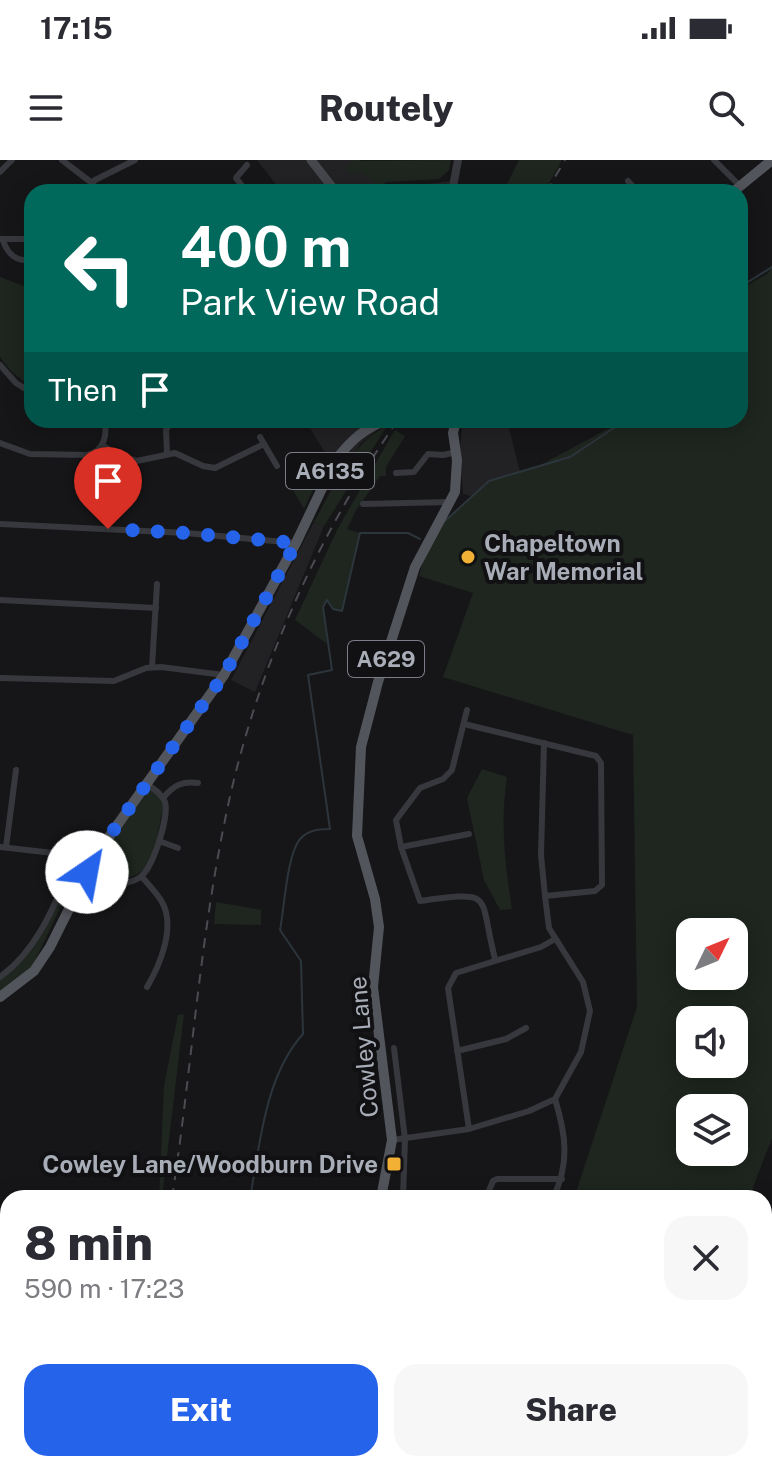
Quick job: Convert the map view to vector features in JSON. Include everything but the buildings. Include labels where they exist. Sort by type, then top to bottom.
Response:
[{"type":"main road","points":[[311,160],[330,184]]},
{"type":"main road","points":[[742,184],[772,160]]},
{"type":"main road","name":"A6135","points":[[0,997],[34,971],[50,947],[85,876],[224,675],[343,450],[368,428]]},
{"type":"main road","name":"Cowley Lane","points":[[383,1190],[392,1140],[373,987],[379,927],[374,894],[357,836],[361,747],[415,567],[455,492],[456,452],[450,428]]},
{"type":"main road","name":"Cowley Lane","points":[[453,433],[454,428]]},
{"type":"street","points":[[0,172],[12,160]]},
{"type":"street","points":[[62,160],[92,183],[135,160]]},
{"type":"street","points":[[454,184],[458,160]]},
{"type":"street","points":[[714,160],[732,184]]},
{"type":"street","points":[[241,184],[236,178],[247,165]]},
{"type":"street","points":[[628,181],[631,184]]},
{"type":"street","points":[[24,239],[2,239],[17,259],[24,259]]},
{"type":"street","points":[[0,365],[24,388]]},
{"type":"street","points":[[0,443],[20,452],[87,455],[102,445],[106,428]]},
{"type":"street","points":[[167,428],[167,454]]},
{"type":"street","points":[[102,445],[120,456],[137,461],[179,453],[203,466],[215,468],[262,440],[277,466]]},
{"type":"street","points":[[396,473],[414,472],[428,454],[456,452]]},
{"type":"street","points":[[363,504],[450,502]]},
{"type":"street","points":[[0,524],[186,533],[296,543]]},
{"type":"street","points":[[152,667],[157,584]]},
{"type":"street","points":[[0,600],[156,608]]},
{"type":"street","points":[[0,678],[114,681],[152,667],[224,675]]},
{"type":"street","points":[[467,710],[452,770],[443,779],[420,788],[396,820],[401,847],[420,901],[470,895],[481,900],[487,912],[487,928],[495,959]]},
{"type":"street","points":[[464,724],[596,756],[601,763],[602,885],[595,891],[545,896]]},
{"type":"street","points":[[392,1140],[469,1129],[529,1111],[555,1099],[581,1052],[590,1011],[583,982],[549,928],[545,896],[541,855],[544,743]]},
{"type":"street","points":[[16,770],[3,847],[62,854],[74,860],[85,876],[128,883],[142,877],[151,865],[166,807],[164,797],[147,784]]},
{"type":"street","points":[[164,797],[179,784],[198,783]]},
{"type":"street","points":[[401,847],[469,834]]},
{"type":"street","points":[[159,841],[180,849]]},
{"type":"street","points":[[0,977],[26,955],[58,898],[74,860]]},
{"type":"street","points":[[142,877],[167,912],[167,931],[161,955],[147,987]]},
{"type":"street","points":[[469,1129],[448,988],[456,973],[541,947],[555,939]]},
{"type":"street","points":[[457,1051],[506,1039],[526,1028]]},
{"type":"street","points":[[394,1048],[405,1139],[403,1190]]},
{"type":"street","points":[[555,1099],[565,1131],[566,1158],[563,1179],[557,1190]]},
{"type":"street","points":[[489,1190],[497,1179],[563,1179]]},
{"type":"shaded area","points":[[257,160],[360,160],[381,184],[276,184]]},
{"type":"shaded area","points":[[352,160],[451,160],[449,170],[439,179],[384,184],[371,181],[362,172],[351,176],[346,169]]},
{"type":"shaded area","points":[[519,160],[562,160],[548,184],[507,184]]},
{"type":"shaded area","points":[[772,267],[772,1138],[752,1190],[577,1190],[637,1007],[633,735],[443,677],[473,593],[419,576],[426,551],[443,523],[489,481],[535,468],[609,428],[748,428],[748,285]]},
{"type":"shaded area","points":[[0,277],[24,286],[24,382],[0,357]]},
{"type":"shaded area","points":[[310,428],[382,428],[360,444],[346,468],[324,451]]},
{"type":"shaded area","points":[[386,428],[324,526],[314,522],[354,454],[375,433]]},
{"type":"shaded area","points":[[509,428],[520,472],[489,481],[472,496],[463,494],[462,429]]},
{"type":"shaded area","points":[[395,430],[405,436],[386,467],[386,476],[380,476],[347,529],[360,533],[342,611],[333,609],[328,600],[323,607],[327,644],[295,620],[338,528]]},
{"type":"shaded area","points":[[329,454],[304,509],[286,478]]},
{"type":"shaded area","points":[[314,522],[324,526],[255,692],[231,680]]},
{"type":"shaded area","points":[[482,769],[507,777],[504,843],[512,909],[500,910],[484,880],[467,798]]},
{"type":"shaded area","points":[[147,787],[161,798],[163,807],[156,843],[146,867],[125,879],[87,878]]},
{"type":"shaded area","points":[[74,852],[86,853],[32,967],[0,993],[0,980],[27,954],[48,923]]},
{"type":"shaded area","points":[[216,902],[261,910],[261,925],[214,924]]},
{"type":"shaded area","points":[[184,1014],[163,1190],[159,1190],[164,1086],[178,1015]]},
{"type":"waterway","points":[[748,282],[772,267]]},
{"type":"waterway","points":[[445,521],[489,481],[570,457],[614,428]]},
{"type":"waterway","points":[[251,1190],[272,1090],[290,1051],[303,1034],[301,961],[280,930],[289,868],[301,838],[314,830],[330,829],[308,675],[332,670],[323,607],[327,600],[333,609],[342,611],[360,533],[408,533],[420,539]]},
{"type":"railway","points":[[551,184],[565,160]]},
{"type":"railway","points":[[173,1190],[215,871],[236,771],[251,718],[269,665],[313,563],[339,514],[393,428]]},
{"type":"place","name":"Chapeltown War Memorial","points":[[468,557]]},
{"type":"place","name":"Cowley Lane/Woodburn Drive","points":[[394,1164]]},
{"type":"route","points":[[87,872],[224,675],[296,543],[108,529]]}]
